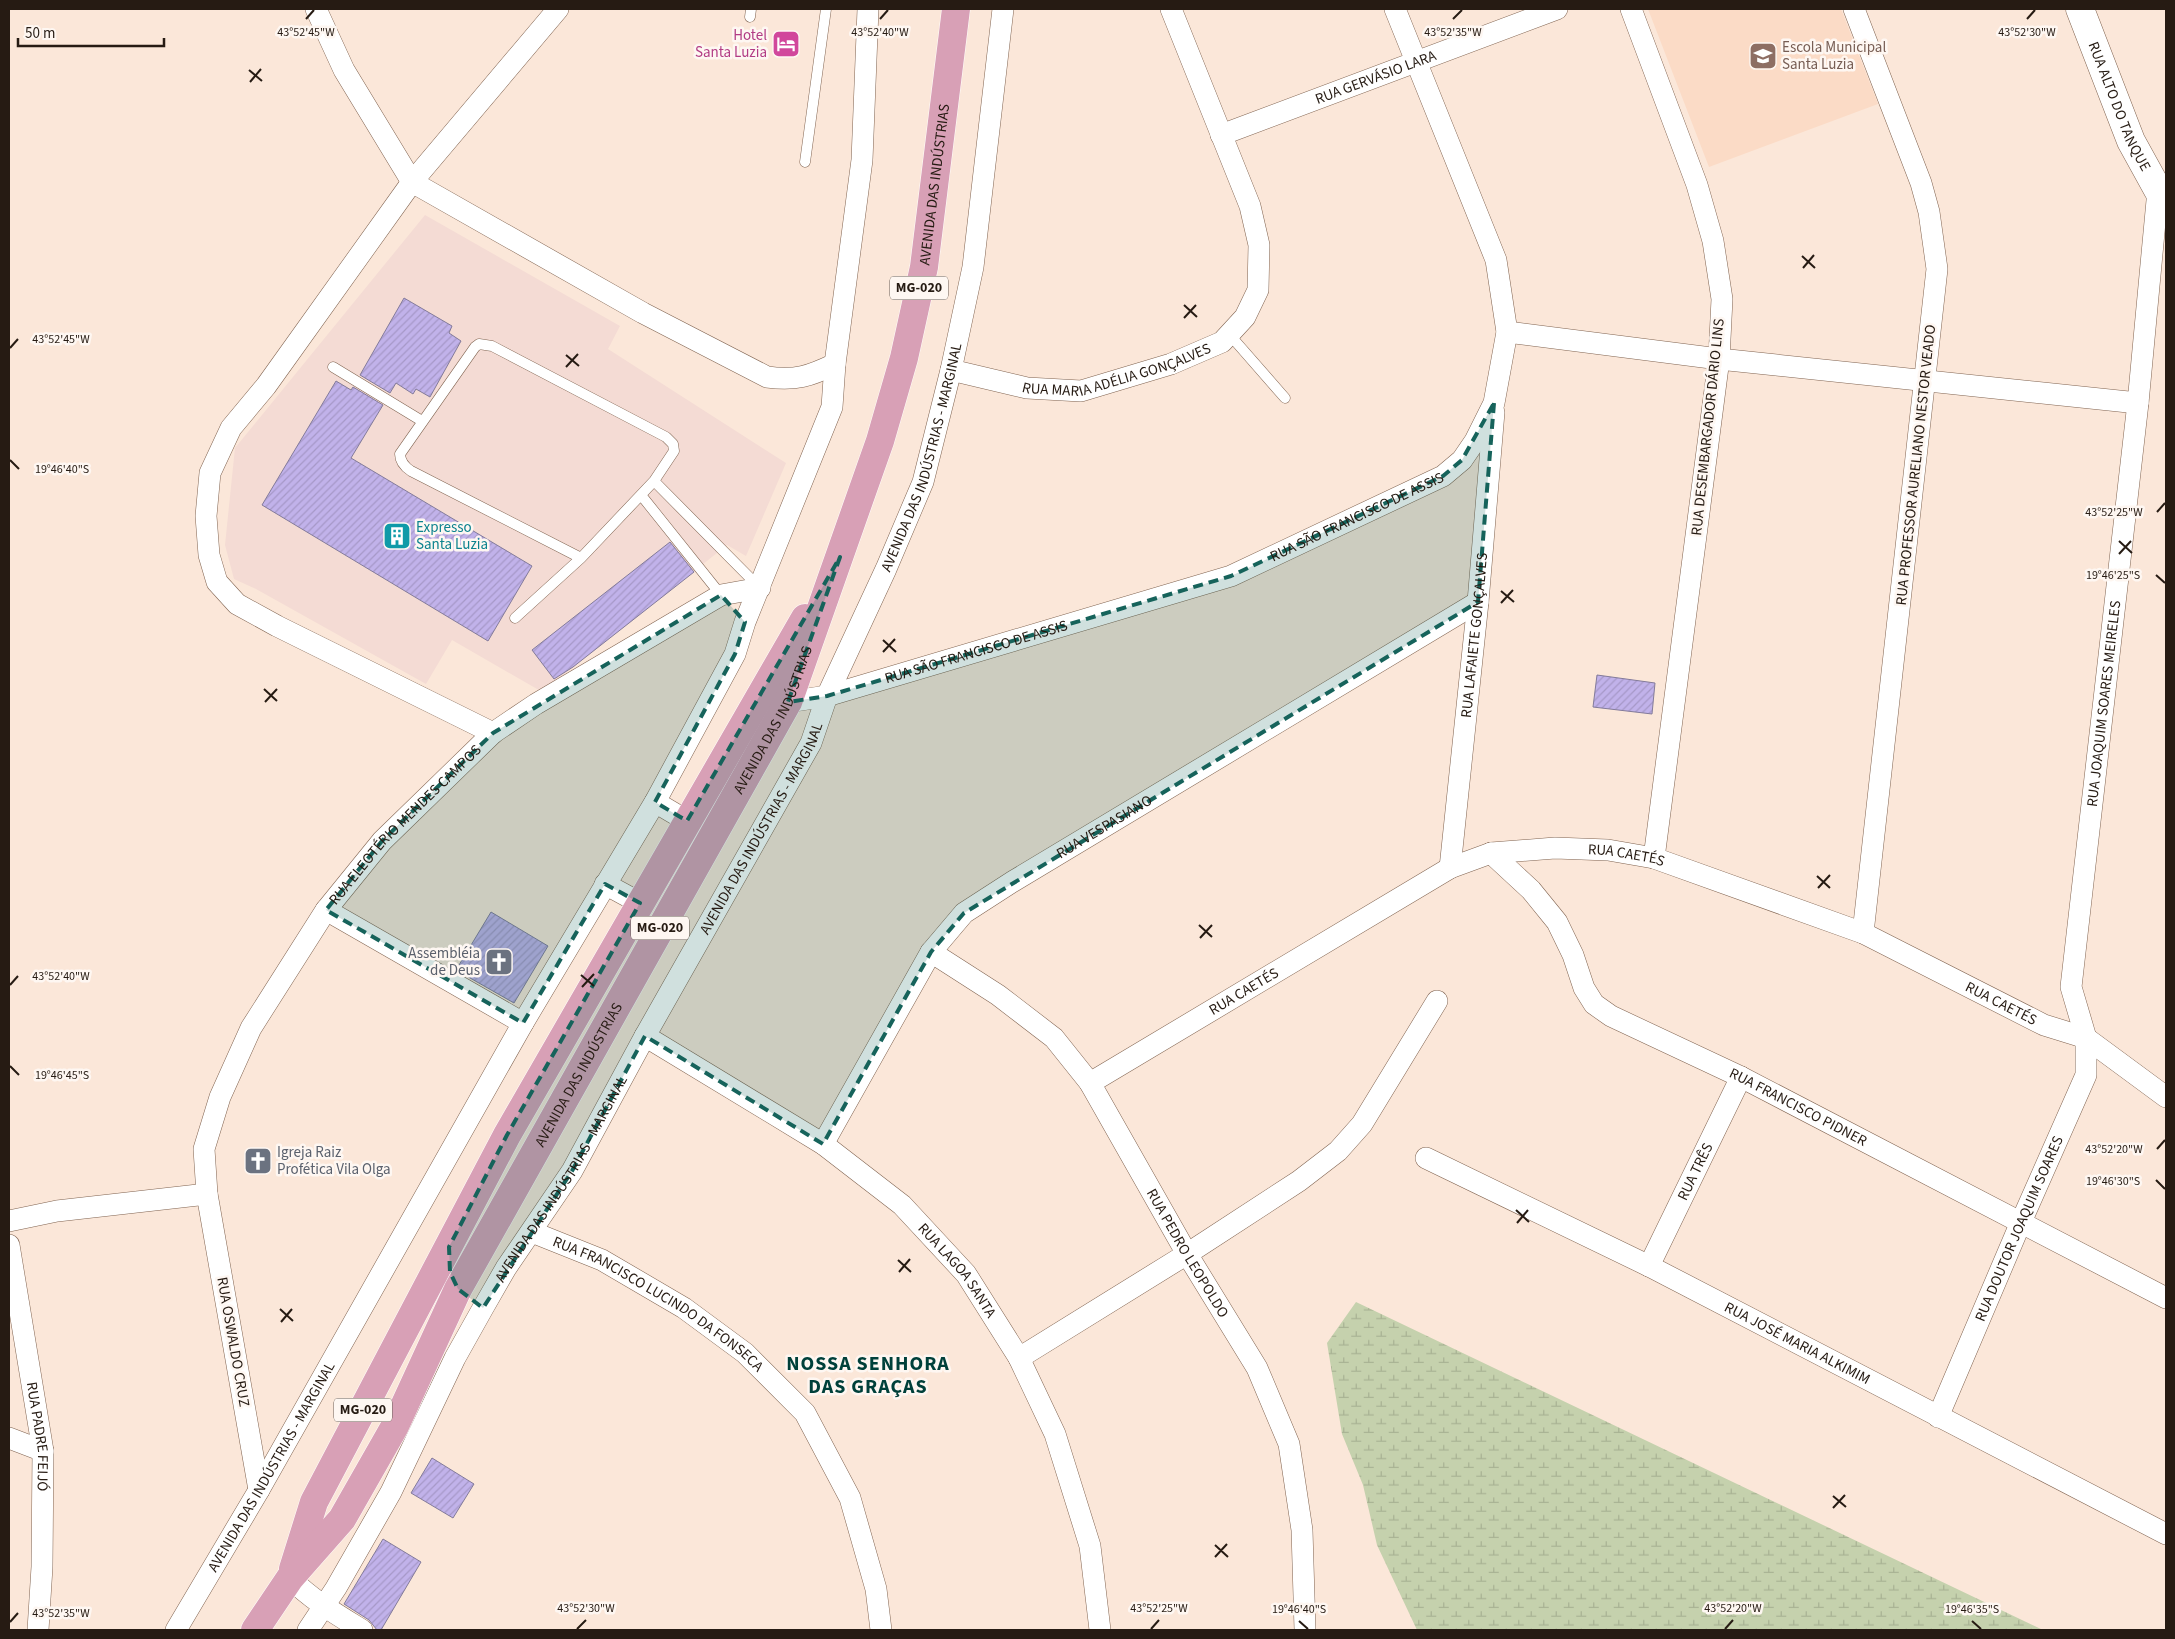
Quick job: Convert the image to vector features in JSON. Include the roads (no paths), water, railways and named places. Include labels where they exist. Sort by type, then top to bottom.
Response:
[{"type":"highway","name":"AVENIDA DAS INDÚSTRIAS","points":[[255,1630],[290,1578],[342,1519],[395,1426],[458,1289],[788,702],[880,441],[904,358],[924,266],[956,9]]},
{"type":"highway","name":"AVENIDA DAS INDÚSTRIAS","points":[[290,1578],[314,1502],[507,1135],[840,558]]},
{"type":"main road","name":"RUA ALTO DO TANQUE","points":[[2080,9],[2131,141],[2162,195]]},
{"type":"street","points":[[316,9],[344,70],[412,182],[643,313],[767,377],[784,380],[798,379],[835,364]]},
{"type":"street","points":[[493,733],[276,626],[237,604],[217,582],[209,555],[206,516],[210,473],[231,428],[266,386],[412,182],[558,9]]},
{"type":"street","name":"AVENIDA DAS INDÚSTRIAS - MARGINAL","points":[[176,1630],[259,1490],[523,1023],[655,802],[735,654],[745,622],[832,407],[835,364],[862,160],[868,9]]},
{"type":"street","name":"AVENIDA DAS INDÚSTRIAS - MARGINAL","points":[[308,1630],[336,1588],[391,1492],[455,1358],[483,1308],[506,1268],[572,1171],[645,1036],[811,743],[827,696],[923,482],[951,370],[973,267],[1003,9]]},
{"type":"street","name":"RUA MARIA ADÉLIA GONÇALVES","points":[[951,370],[1027,388],[1081,391],[1171,364],[1222,342],[1245,317],[1258,290],[1259,245],[1250,206],[1171,9]]},
{"type":"street","name":"RUA SÃO FRANCISCO DE ASSIS","points":[[788,702],[827,696],[1231,576],[1442,476],[1462,460],[1475,441],[1494,403],[1507,332],[1496,260],[1395,9]]},
{"type":"street","name":"RUA GERVÁSIO LARA","points":[[1221,135],[1557,9]]},
{"type":"street","name":"RUA DESEMBARGADOR DÁRIO LINS","points":[[1631,9],[1697,185],[1713,241],[1722,299],[1718,359],[1654,858]]},
{"type":"street","name":"RUA PROFESSOR AURELIANO NESTOR VEADO","points":[[1854,9],[1921,183],[1929,212],[1937,268],[1863,933]]},
{"type":"street","name":"RUA JOAQUIM SOARES MEIRELES","points":[[2086,1038],[2071,987],[2162,195]]},
{"type":"street","points":[[1507,332],[1718,359],[2138,403]]},
{"type":"street","name":"RUA LAFAIETE GONÇALVES","points":[[1450,868],[1478,602],[1494,403]]},
{"type":"street","name":"RUA ELEOTÉRIO MENDES CAMPOS","points":[[207,1194],[204,1149],[220,1097],[251,1028],[326,910],[382,841],[493,733],[536,704],[721,595],[760,588]]},
{"type":"street","points":[[721,595],[745,622]]},
{"type":"street","name":"RUA VESPASIANO","points":[[823,1144],[931,952],[964,913],[1012,882],[1478,602]]},
{"type":"street","points":[[655,802],[687,821]]},
{"type":"street","name":"RUA CAETÉS","points":[[1090,1082],[1450,868],[1491,853],[1555,848],[1608,850],[1654,858],[1863,933],[2044,1025],[2086,1038],[2166,1097]]},
{"type":"street","name":"RUA FRANCISCO PIDNER","points":[[1491,853],[1531,890],[1557,922],[1573,955],[1584,988],[1594,1004],[1611,1016],[1741,1076],[2166,1298]]},
{"type":"street","points":[[605,884],[640,903]]},
{"type":"street","points":[[326,910],[523,1023]]},
{"type":"street","name":"RUA PEDRO LEOPOLDO","points":[[931,952],[998,995],[1054,1038],[1090,1082],[1187,1254],[1257,1368],[1289,1444],[1302,1530],[1305,1630]]},
{"type":"street","points":[[1019,1358],[1187,1254],[1299,1181],[1338,1151],[1362,1124],[1437,1001]]},
{"type":"street","name":"RUA LAGOA SANTA","points":[[645,1036],[823,1144],[902,1205],[966,1274],[1019,1358],[1055,1434],[1090,1546],[1100,1630]]},
{"type":"street","name":"RUA DOUTOR JOAQUIM SOARES","points":[[1938,1417],[2020,1222],[2086,1075],[2086,1038]]},
{"type":"street","name":"RUA TRÊS","points":[[1649,1266],[1741,1076]]},
{"type":"street","name":"RUA JOSÉ MARIA ALKIMIM","points":[[1426,1158],[1649,1266],[2166,1534]]},
{"type":"street","points":[[9,1221],[57,1210],[207,1194]]},
{"type":"street","name":"RUA OSWALDO CRUZ","points":[[207,1194],[259,1490]]},
{"type":"street","name":"RUA FRANCISCO LUCINDO DA FONSECA","points":[[532,1232],[602,1260],[684,1308],[746,1353],[805,1413],[850,1498],[876,1589],[881,1630]]},
{"type":"street","name":"RUA PADRE FEIJÓ","points":[[9,1245],[43,1451],[42,1567],[38,1630]]},
{"type":"street","points":[[449,1247],[450,1272],[458,1289],[483,1308]]},
{"type":"street","points":[[9,1438],[43,1451]]},
{"type":"street","points":[[290,1578],[323,1607],[362,1630]]},
{"type":"lane","points":[[805,162],[826,9]]},
{"type":"lane","points":[[1228,334],[1285,398]]},
{"type":"lane","points":[[515,618],[581,558],[654,481],[674,451],[673,444],[669,439],[485,344],[475,347],[422,421],[400,454],[400,458],[406,468],[581,558]]},
{"type":"lane","points":[[333,367],[422,421]]},
{"type":"lane","points":[[654,481],[760,588]]},
{"type":"lane","points":[[641,495],[721,595]]},
{"type":"place","name":"Hotel Santa Luzia","points":[[786,44]]},
{"type":"place","name":"Escola Municipal Santa Luzia","points":[[1763,56]]},
{"type":"place","name":"Expresso Santa Luzia","points":[[397,536]]},
{"type":"place","name":"Assembléia de Deus","points":[[499,962]]},
{"type":"place","name":"Igreja Raiz Profética Vila Olga","points":[[258,1161]]},
{"type":"district","name":"NOSSA SENHORA DAS GRAÇAS","points":[[868,1376]]}]
